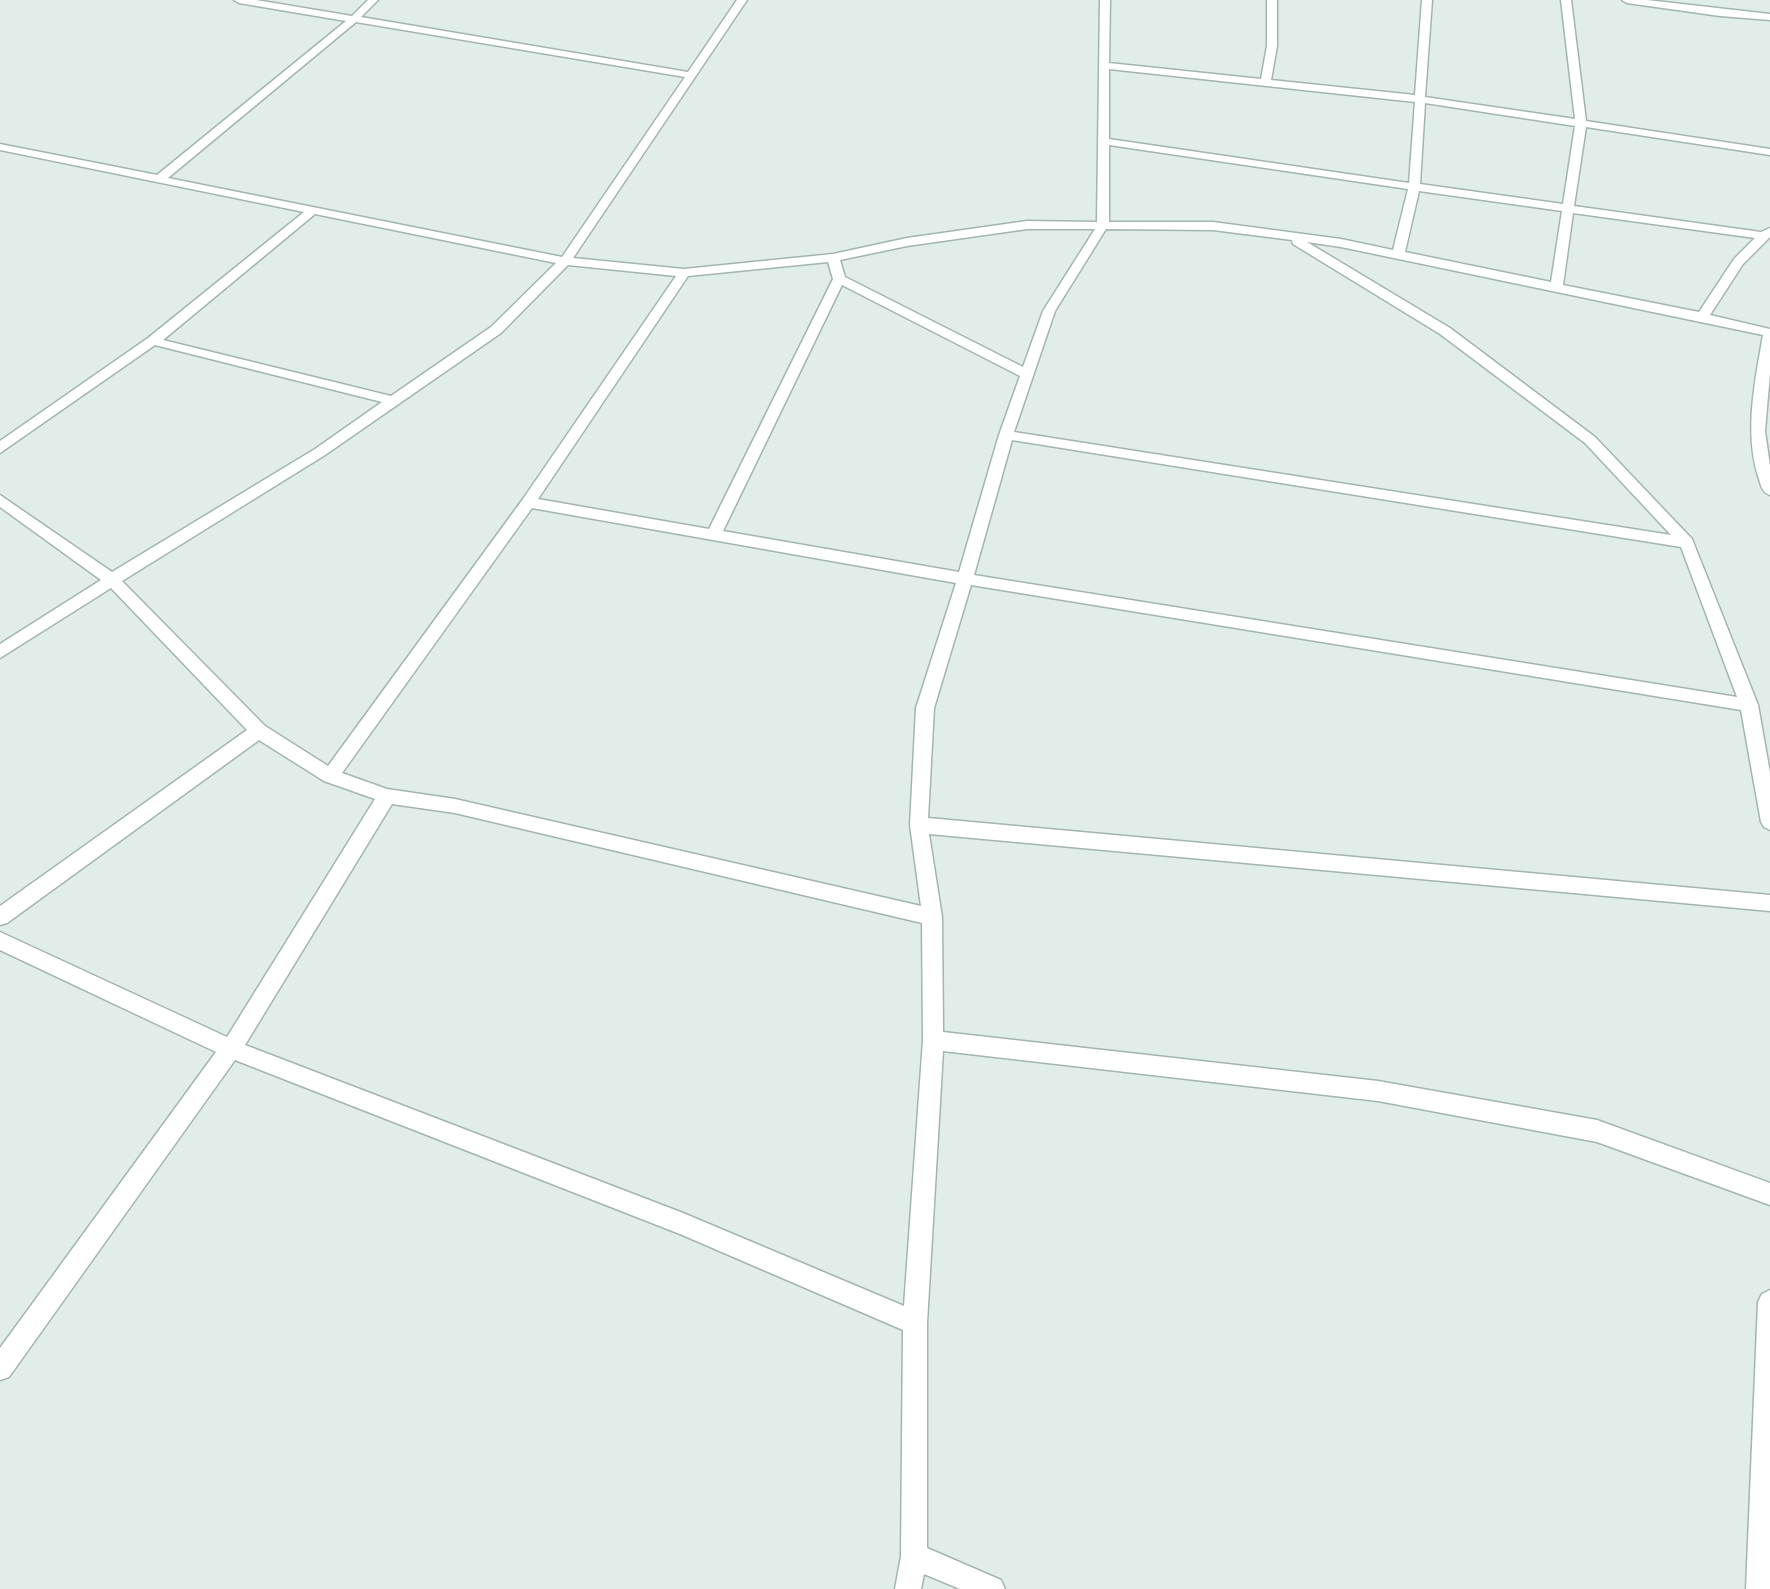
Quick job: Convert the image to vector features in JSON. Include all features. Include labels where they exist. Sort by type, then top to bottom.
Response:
[{"type":"street","points":[[239,0],[689,75]]},
{"type":"street","points":[[161,178],[353,20],[373,0]]},
{"type":"street","points":[[0,652],[320,452],[496,330],[565,261],[742,0]]},
{"type":"street","points":[[908,1589],[914,1556],[915,1323],[933,1040],[932,917],[919,825],[925,708],[1006,435],[1049,311],[1103,225],[1105,0]]},
{"type":"street","points":[[1265,84],[1272,46],[1272,0]]},
{"type":"street","points":[[1398,255],[1414,187],[1427,0]]},
{"type":"street","points":[[1556,287],[1581,124],[1566,0]]},
{"type":"street","points":[[1627,0],[1720,13],[1770,16]]},
{"type":"street","points":[[1103,65],[1420,99],[1770,152]]},
{"type":"street","points":[[1103,141],[1414,187],[1767,233]]},
{"type":"street","points":[[0,147],[565,261],[684,273],[833,258],[908,242],[1027,225],[1213,226],[1290,236],[1398,255],[1702,316],[1770,333],[1757,409],[1760,466],[1770,490]]},
{"type":"street","points":[[0,448],[153,340],[314,209]]},
{"type":"street","points":[[1702,316],[1738,262],[1767,233]]},
{"type":"street","points":[[1290,236],[1445,331],[1590,440],[1687,543],[1749,705],[1770,822]]},
{"type":"street","points":[[714,535],[839,279],[833,258]]},
{"type":"street","points":[[330,776],[528,502],[684,273]]},
{"type":"street","points":[[839,279],[1027,374]]},
{"type":"street","points":[[153,340],[393,401]]},
{"type":"street","points":[[1006,435],[1687,543]]},
{"type":"street","points":[[0,500],[112,580],[259,731],[330,776],[387,796],[455,806],[932,917]]},
{"type":"street","points":[[528,502],[965,579],[1749,705]]},
{"type":"street","points":[[0,917],[259,731]]},
{"type":"street","points":[[0,1368],[231,1049],[387,796]]},
{"type":"street","points":[[919,825],[1770,903]]},
{"type":"street","points":[[0,941],[231,1049],[683,1224],[915,1323]]},
{"type":"street","points":[[933,1040],[1378,1091],[1597,1131],[1770,1194]]},
{"type":"street","points":[[1759,1589],[1770,1302]]},
{"type":"street","points":[[914,1556],[992,1589]]}]
